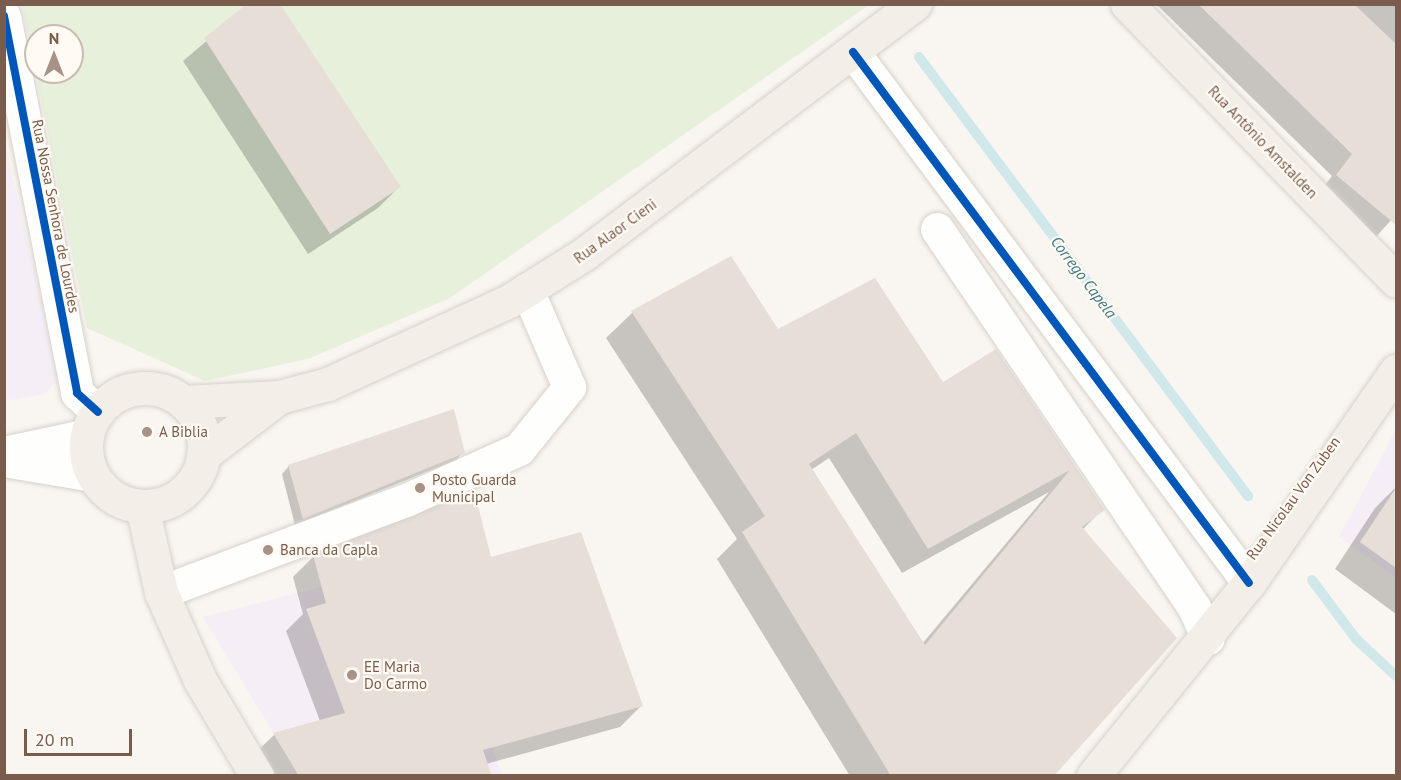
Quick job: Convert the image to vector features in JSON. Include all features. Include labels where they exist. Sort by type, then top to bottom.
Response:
[{"type":"main road","name":"Rua Alaor Cieni","points":[[183,402],[279,397],[328,384],[527,290],[584,254],[915,4]]},
{"type":"main road","name":"Rua Antônio Amstalden","points":[[1127,4],[1393,271]]},
{"type":"main road","name":"Rua Nicolau Von Zuben","points":[[1093,776],[1208,638],[1249,583],[1396,371]]},
{"type":"main road","points":[[140,388],[159,390],[183,402],[200,425],[203,455],[194,481],[180,495],[162,503],[142,506],[122,502],[105,491],[93,475],[86,456],[92,424],[121,393],[140,388]]},
{"type":"main road","name":"Rua Alaor Cieni","points":[[203,455],[279,397]]},
{"type":"main road","points":[[142,506],[161,592],[200,680],[256,776]]},
{"type":"street","name":"Rua Nossa Senhora de Lourdes","points":[[4,16],[77,393],[92,424]]},
{"type":"street","points":[[853,52],[1249,583]]},
{"type":"street","points":[[937,229],[1194,607],[1208,638]]},
{"type":"street","points":[[161,592],[406,500],[519,449],[568,387],[527,290]]},
{"type":"street","points":[[4,453],[92,424]]},
{"type":"street","points":[[4,460],[93,475]]},
{"type":"shaded area","points":[[4,139],[59,378],[45,394],[5,401]]},
{"type":"shaded area","points":[[1396,429],[1396,578],[1339,537]]},
{"type":"shaded area","name":"EE Maria Do Carmo","points":[[425,560],[502,775],[299,775],[203,617]]},
{"type":"green space","points":[[22,5],[869,5],[450,298],[308,359],[205,381],[87,328],[38,84],[84,84],[84,24],[26,24]]},
{"type":"building","points":[[247,4],[280,4],[401,187],[330,234],[204,38]]},
{"type":"building","points":[[1198,4],[1354,4],[1396,44],[1396,225],[1336,175],[1352,154]]},
{"type":"building","points":[[731,256],[778,329],[875,278],[943,382],[996,349],[1105,510],[1082,527],[1177,638],[1054,776],[891,776],[742,532],[765,516],[631,311]],"holes":[[[856,433],[928,549],[1070,470],[925,645],[809,464]]]},
{"type":"building","points":[[454,409],[465,453],[303,519],[288,465]]},
{"type":"building","points":[[1396,488],[1396,568],[1360,542]]},
{"type":"building","points":[[474,490],[491,557],[581,532],[643,706],[483,750],[492,776],[299,776],[273,733],[345,713],[306,609],[326,603],[313,555]]},
{"type":"waterway","name":"Corrego Capela","points":[[919,57],[1248,496]]},
{"type":"waterway","name":"Corrego Capela","points":[[1312,580],[1356,639],[1396,676]]},
{"type":"cycle path","points":[[4,16],[77,393],[98,412]]},
{"type":"cycle path","points":[[853,52],[1249,583]]},
{"type":"place","name":"A Biblia","points":[[147,432]]},
{"type":"place","name":"Posto Guarda Municipal","points":[[420,488]]},
{"type":"place","name":"Banca da Capla","points":[[268,550]]},
{"type":"place","name":"EE Maria Do Carmo","points":[[352,675]]}]
